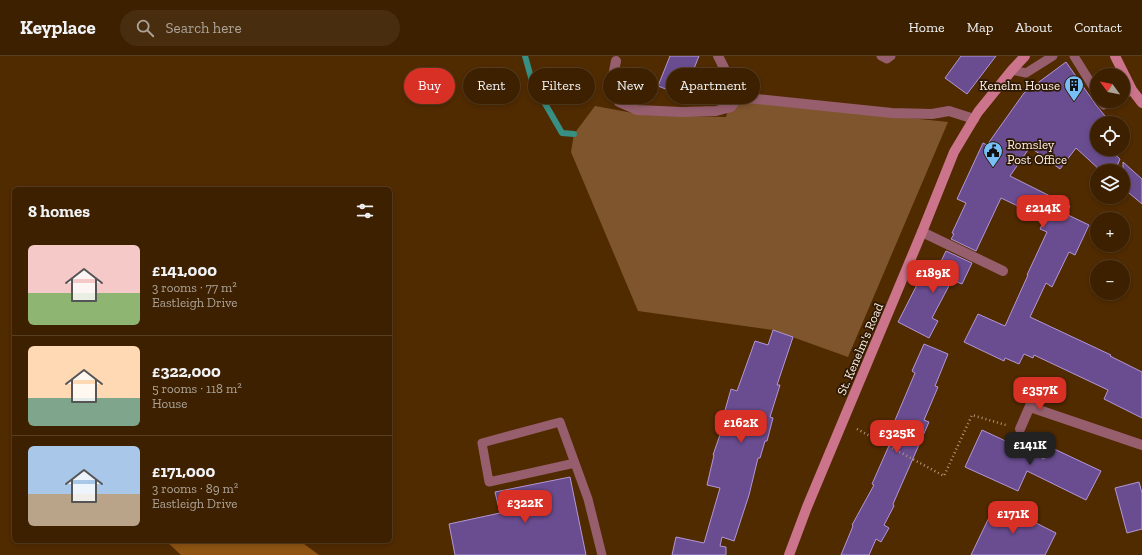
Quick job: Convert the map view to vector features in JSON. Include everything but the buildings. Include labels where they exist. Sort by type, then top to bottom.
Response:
[{"type":"street","points":[[718,56],[724,68]]},
{"type":"street","name":"St. Kenelm's Road","points":[[789,555],[806,508],[954,152],[978,112],[1025,56]]},
{"type":"street","points":[[1115,56],[1119,68]]},
{"type":"street","points":[[616,61],[612,86],[619,102],[637,110],[682,112],[716,111],[732,107],[734,104]]},
{"type":"street","points":[[1130,95],[1142,103]]},
{"type":"street","points":[[760,100],[892,113],[932,114],[949,112],[974,119]]},
{"type":"street","points":[[922,232],[1002,271]]},
{"type":"street","points":[[1020,429],[1039,385]]},
{"type":"street","points":[[1030,407],[1142,445]]},
{"type":"lane","points":[[880,56],[887,59],[891,56]]},
{"type":"lane","points":[[1012,70],[1026,73],[1053,56]]},
{"type":"lane","points":[[1074,56],[1090,82]]},
{"type":"lane","points":[[575,463],[490,482],[482,443],[560,422],[575,463],[588,499],[602,555]]},
{"type":"path","points":[[843,422],[944,476],[972,416],[1020,429]]},
{"type":"shaded area","points":[[760,102],[948,122],[848,357],[773,330],[638,311],[571,152],[574,134],[595,106],[644,115],[726,117],[730,104],[760,104]]},
{"type":"shaded area","points":[[168,543],[303,543],[319,555],[181,555]]},
{"type":"waterway","points":[[525,56],[532,81],[562,133],[574,134]]},
{"type":"place","name":"Kenelm House","points":[[1074,102]]},
{"type":"place","name":"Romsley Post Office","points":[[993,168]]}]
